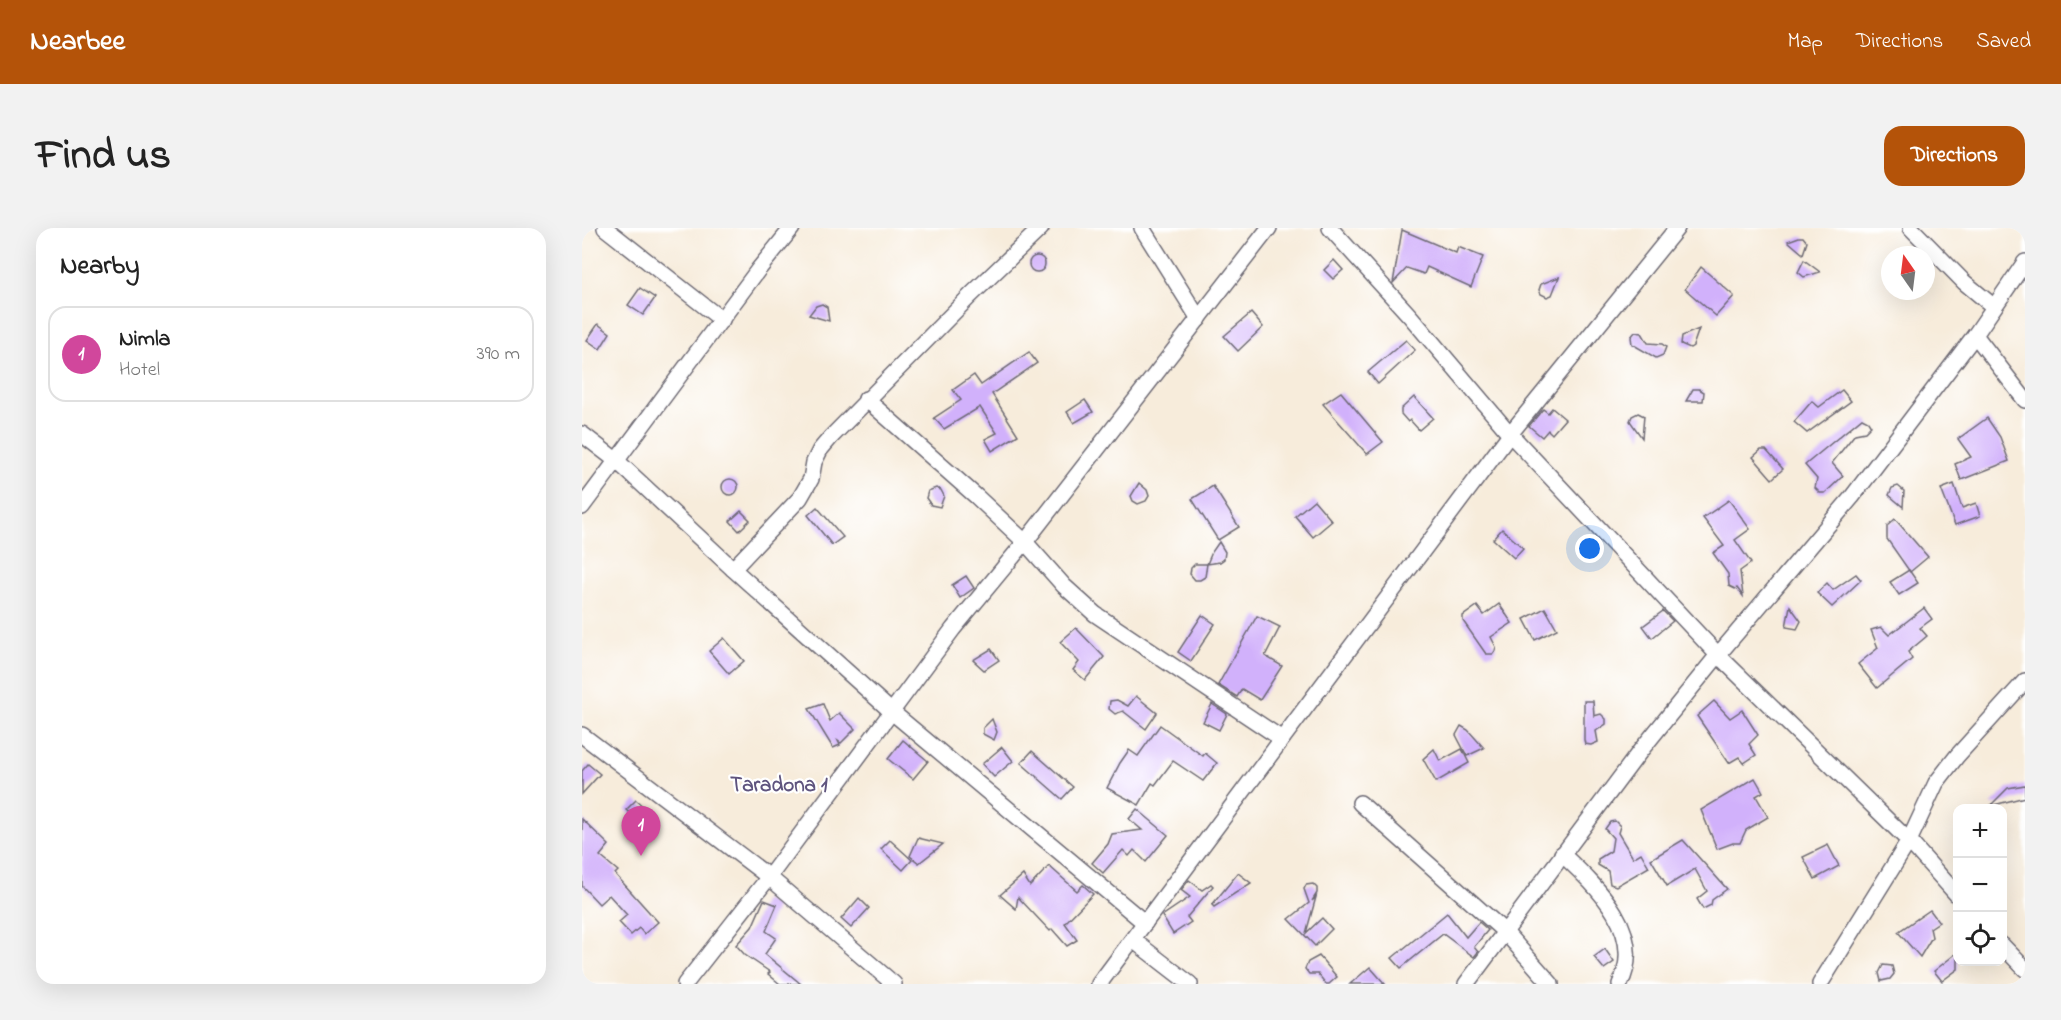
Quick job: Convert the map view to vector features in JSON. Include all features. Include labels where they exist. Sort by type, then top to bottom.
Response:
[{"type":"street","points":[[605,228],[723,320]]},
{"type":"street","points":[[582,507],[758,270],[792,228]]},
{"type":"street","points":[[732,569],[800,498],[811,479],[814,462],[820,450],[866,399],[1041,228]]},
{"type":"street","points":[[1142,228],[1199,319]]},
{"type":"street","points":[[685,984],[953,629],[1025,542],[1269,228]]},
{"type":"street","points":[[1330,228],[1410,316],[1510,434],[1718,655],[1909,841],[1953,890]]},
{"type":"street","points":[[1911,228],[1956,275],[1994,307]]},
{"type":"street","points":[[1099,984],[1510,434],[1675,229]]},
{"type":"street","points":[[1466,984],[1641,750],[1852,497],[1975,335],[2025,262]]},
{"type":"street","points":[[1975,335],[2025,400]]},
{"type":"street","points":[[866,399],[1025,542],[1064,586],[1095,614],[1282,739]]},
{"type":"street","points":[[582,434],[617,461],[732,569],[892,712],[1145,923]]},
{"type":"street","points":[[1820,984],[1909,841],[1936,783],[1957,756],[2025,681]]},
{"type":"street","points":[[582,735],[768,877],[894,984]]},
{"type":"street","points":[[1360,803],[1505,932],[1551,984]]},
{"type":"street","points":[[1562,854],[1594,884],[1612,907],[1622,927],[1627,957],[1626,971],[1620,984]]},
{"type":"street","points":[[1133,940],[1190,984]]},
{"type":"street","points":[[2007,950],[2025,969]]},
{"type":"building","points":[[1402,230],[1456,253],[1458,247],[1483,257],[1471,287],[1427,267],[1424,274],[1407,268],[1393,283]]},
{"type":"building","points":[[1803,237],[1807,242],[1803,254],[1788,241]]},
{"type":"building","points":[[1037,256],[1045,264],[1037,272],[1029,264]]},
{"type":"building","points":[[1334,260],[1343,270],[1333,279],[1324,270]]},
{"type":"building","points":[[1804,260],[1820,272],[1804,277],[1798,272]]},
{"type":"building","points":[[1701,267],[1734,296],[1716,316],[1685,289]]},
{"type":"building","points":[[1559,277],[1552,295],[1547,297],[1541,294],[1539,290],[1541,284]]},
{"type":"building","points":[[640,288],[655,298],[643,315],[628,305]]},
{"type":"building","points":[[822,304],[827,307],[829,321],[809,315],[816,306]]},
{"type":"building","points":[[1251,313],[1263,327],[1238,351],[1224,336]]},
{"type":"building","points":[[598,324],[610,333],[600,349],[587,340]]},
{"type":"building","points":[[1699,329],[1693,346],[1690,348],[1681,344],[1682,336]]},
{"type":"building","points":[[1635,332],[1642,333],[1648,343],[1662,344],[1666,347],[1663,355],[1656,358],[1632,344],[1631,337]]},
{"type":"building","points":[[1406,340],[1415,350],[1378,384],[1368,372]]},
{"type":"building","points":[[1029,352],[1037,363],[992,394],[1018,435],[992,451],[985,439],[997,433],[980,407],[944,429],[934,418],[961,400],[953,390],[974,375],[981,385]]},
{"type":"building","points":[[1693,389],[1704,392],[1703,401],[1686,401]]},
{"type":"building","points":[[1842,390],[1851,401],[1807,433],[1794,422],[1812,401],[1819,407]]},
{"type":"building","points":[[1341,392],[1383,442],[1367,454],[1323,404]]},
{"type":"building","points":[[1414,397],[1433,418],[1419,430],[1401,414],[1401,409]]},
{"type":"building","points":[[1085,400],[1093,412],[1074,423],[1067,412]]},
{"type":"building","points":[[1552,408],[1565,419],[1552,434],[1548,430],[1542,437],[1529,426],[1543,409],[1548,413]]},
{"type":"building","points":[[1638,413],[1644,416],[1642,438],[1630,421],[1632,416]]},
{"type":"building","points":[[1862,418],[1871,426],[1865,432],[1855,434],[1832,463],[1843,476],[1825,493],[1820,493],[1815,488],[1817,479],[1805,465]]},
{"type":"building","points":[[1987,418],[2000,437],[2009,461],[1961,480],[1955,464],[1971,457],[1958,439]]},
{"type":"building","points":[[1761,450],[1766,450],[1783,469],[1772,479],[1753,457]]},
{"type":"building","points":[[730,479],[736,481],[738,487],[736,493],[730,495],[724,493],[722,487],[724,481]]},
{"type":"building","points":[[1139,483],[1147,490],[1149,496],[1146,501],[1138,504],[1131,496]]},
{"type":"building","points":[[1954,484],[1962,508],[1976,503],[1980,516],[1955,525],[1941,489]]},
{"type":"building","points":[[1213,486],[1239,527],[1218,540],[1192,499]]},
{"type":"building","points":[[1898,486],[1904,491],[1903,507],[1889,495],[1892,488]]},
{"type":"building","points":[[936,488],[941,490],[944,496],[940,507],[931,505],[926,498],[928,491]]},
{"type":"building","points":[[1314,500],[1332,521],[1313,537],[1295,516]]},
{"type":"building","points":[[1729,500],[1750,529],[1735,540],[1751,563],[1740,571],[1743,596],[1737,588],[1729,586],[1728,574],[1713,553],[1724,546],[1703,518]]},
{"type":"building","points":[[817,507],[843,537],[832,545],[808,515]]},
{"type":"building","points":[[741,511],[750,520],[739,531],[730,521]]},
{"type":"building","points":[[1895,519],[1928,557],[1910,572],[1887,539],[1887,526]]},
{"type":"building","points":[[1502,529],[1523,548],[1514,558],[1493,539]]},
{"type":"building","points":[[1219,542],[1225,552],[1224,559],[1207,564]]},
{"type":"building","points":[[1195,564],[1207,564],[1205,577],[1195,580],[1190,574],[1191,568]]},
{"type":"building","points":[[1909,570],[1918,583],[1899,595],[1890,582]]},
{"type":"building","points":[[1856,574],[1861,580],[1832,607],[1817,593],[1827,583],[1833,590]]},
{"type":"building","points":[[966,576],[974,588],[960,598],[952,585]]},
{"type":"building","points":[[1499,604],[1512,623],[1491,637],[1496,647],[1495,651],[1493,654],[1486,654],[1463,621],[1463,616],[1477,606],[1484,615]]},
{"type":"building","points":[[1790,606],[1801,621],[1797,629],[1786,627]]},
{"type":"building","points":[[1545,608],[1557,629],[1535,640],[1524,619]]},
{"type":"building","points":[[1924,608],[1932,619],[1920,628],[1927,636],[1908,652],[1912,659],[1877,688],[1858,664],[1878,648],[1871,630],[1881,627],[1889,635]]},
{"type":"building","points":[[1663,611],[1673,621],[1652,638],[1643,626]]},
{"type":"building","points":[[1202,615],[1215,624],[1191,661],[1178,652]]},
{"type":"building","points":[[1257,616],[1280,627],[1265,656],[1282,666],[1260,700],[1242,689],[1237,697],[1218,685]]},
{"type":"building","points":[[1076,628],[1104,657],[1085,680],[1073,670],[1079,662],[1060,642]]},
{"type":"building","points":[[724,638],[744,661],[729,674],[709,651]]},
{"type":"building","points":[[991,649],[999,660],[984,670],[973,660]]},
{"type":"building","points":[[1136,696],[1157,713],[1146,729],[1123,711],[1115,714],[1109,709],[1110,701],[1117,700],[1128,706]]},
{"type":"building","points":[[1584,701],[1593,701],[1594,716],[1601,714],[1606,719],[1606,724],[1596,731],[1598,742],[1591,745],[1585,744],[1584,740]]},
{"type":"building","points":[[1714,701],[1730,718],[1742,710],[1758,735],[1749,744],[1756,755],[1744,763],[1739,757],[1729,763],[1697,716]]},
{"type":"building","points":[[823,704],[830,721],[839,713],[855,729],[841,743],[838,741],[840,745],[833,748],[809,709]]},
{"type":"building","points":[[1212,704],[1227,714],[1219,730],[1203,722]]},
{"type":"building","points":[[992,719],[997,732],[994,740],[983,734],[983,728]]},
{"type":"building","points":[[1160,725],[1203,756],[1205,753],[1217,763],[1203,781],[1173,761],[1155,785],[1152,783],[1139,805],[1107,788],[1129,750],[1138,756]]},
{"type":"building","points":[[1461,726],[1468,730],[1484,748],[1467,756],[1456,735]]},
{"type":"building","points":[[903,740],[928,761],[913,779],[888,759]]},
{"type":"building","points":[[1002,747],[1013,761],[994,777],[982,764]]},
{"type":"building","points":[[1434,749],[1440,761],[1462,749],[1469,763],[1436,782],[1423,759]]},
{"type":"building","points":[[1032,751],[1073,787],[1062,799],[1021,763]]},
{"type":"building","points":[[588,764],[600,774],[582,794],[582,771]]},
{"type":"building","points":[[1755,778],[1763,792],[1756,796],[1768,817],[1746,830],[1740,843],[1717,849],[1701,810]]},
{"type":"building","points":[[2025,785],[2025,797],[1992,804],[2008,788]]},
{"type":"building","points":[[636,800],[647,810],[638,820],[626,810]]},
{"type":"building","points":[[1137,809],[1168,835],[1146,862],[1134,850],[1129,856],[1123,850],[1103,873],[1092,863],[1108,844],[1112,834],[1142,830],[1129,819]]},
{"type":"building","points":[[582,819],[609,845],[600,856],[618,871],[615,874],[658,922],[644,934],[639,928],[631,935],[619,922],[627,915],[609,895],[599,904],[582,886]]},
{"type":"building","points":[[1615,821],[1620,826],[1618,833],[1633,858],[1641,853],[1649,867],[1616,886],[1610,884],[1608,871],[1598,865],[1598,859],[1611,851],[1613,838],[1605,829],[1610,822]]},
{"type":"building","points":[[918,838],[943,844],[919,863],[910,856]]},
{"type":"building","points":[[890,840],[912,860],[903,870],[881,849]]},
{"type":"building","points":[[1683,840],[1727,889],[1712,900],[1711,905],[1703,909],[1697,899],[1707,891],[1695,869],[1667,886],[1651,859]]},
{"type":"building","points":[[1828,845],[1839,866],[1815,879],[1803,857]]},
{"type":"building","points":[[1049,866],[1077,891],[1083,885],[1093,894],[1065,923],[1077,940],[1067,946],[1018,897],[1016,909],[1000,895],[1023,875],[1030,886]]},
{"type":"building","points":[[1238,873],[1251,883],[1214,907],[1212,905]]},
{"type":"building","points":[[1189,880],[1202,890],[1211,884],[1213,886],[1187,917],[1191,922],[1173,934],[1162,916],[1190,897],[1181,890]]},
{"type":"building","points":[[1313,884],[1317,888],[1317,893],[1312,901],[1316,897],[1306,933],[1322,918],[1332,929],[1315,946],[1289,919],[1309,903],[1304,889],[1306,885]]},
{"type":"building","points":[[859,898],[869,908],[851,928],[841,919]]},
{"type":"building","points":[[764,900],[777,905],[766,931],[776,938],[765,954],[801,984],[780,984],[768,974],[770,972],[745,955],[736,945],[752,927]]},
{"type":"building","points":[[1930,910],[1939,922],[1930,928],[1932,937],[1920,957],[1898,932]]},
{"type":"building","points":[[1447,913],[1466,937],[1479,922],[1488,930],[1474,947],[1478,952],[1474,957],[1443,934],[1401,968],[1392,958]]},
{"type":"building","points":[[1605,949],[1614,962],[1604,969],[1594,957]]},
{"type":"building","points":[[1319,956],[1337,977],[1329,984],[1326,984],[1318,974],[1309,974],[1305,969],[1308,962]]},
{"type":"building","points":[[1953,956],[1953,966],[1958,966],[1958,969],[1942,981],[1934,971]]},
{"type":"building","points":[[1883,965],[1892,966],[1894,974],[1890,979],[1881,981],[1879,973]]},
{"type":"building","points":[[1370,967],[1385,984],[1350,984]]},
{"type":"place","name":"Nimla","points":[[641,856]]},
{"type":"district","name":"Taradona 1","points":[[779,786]]}]
